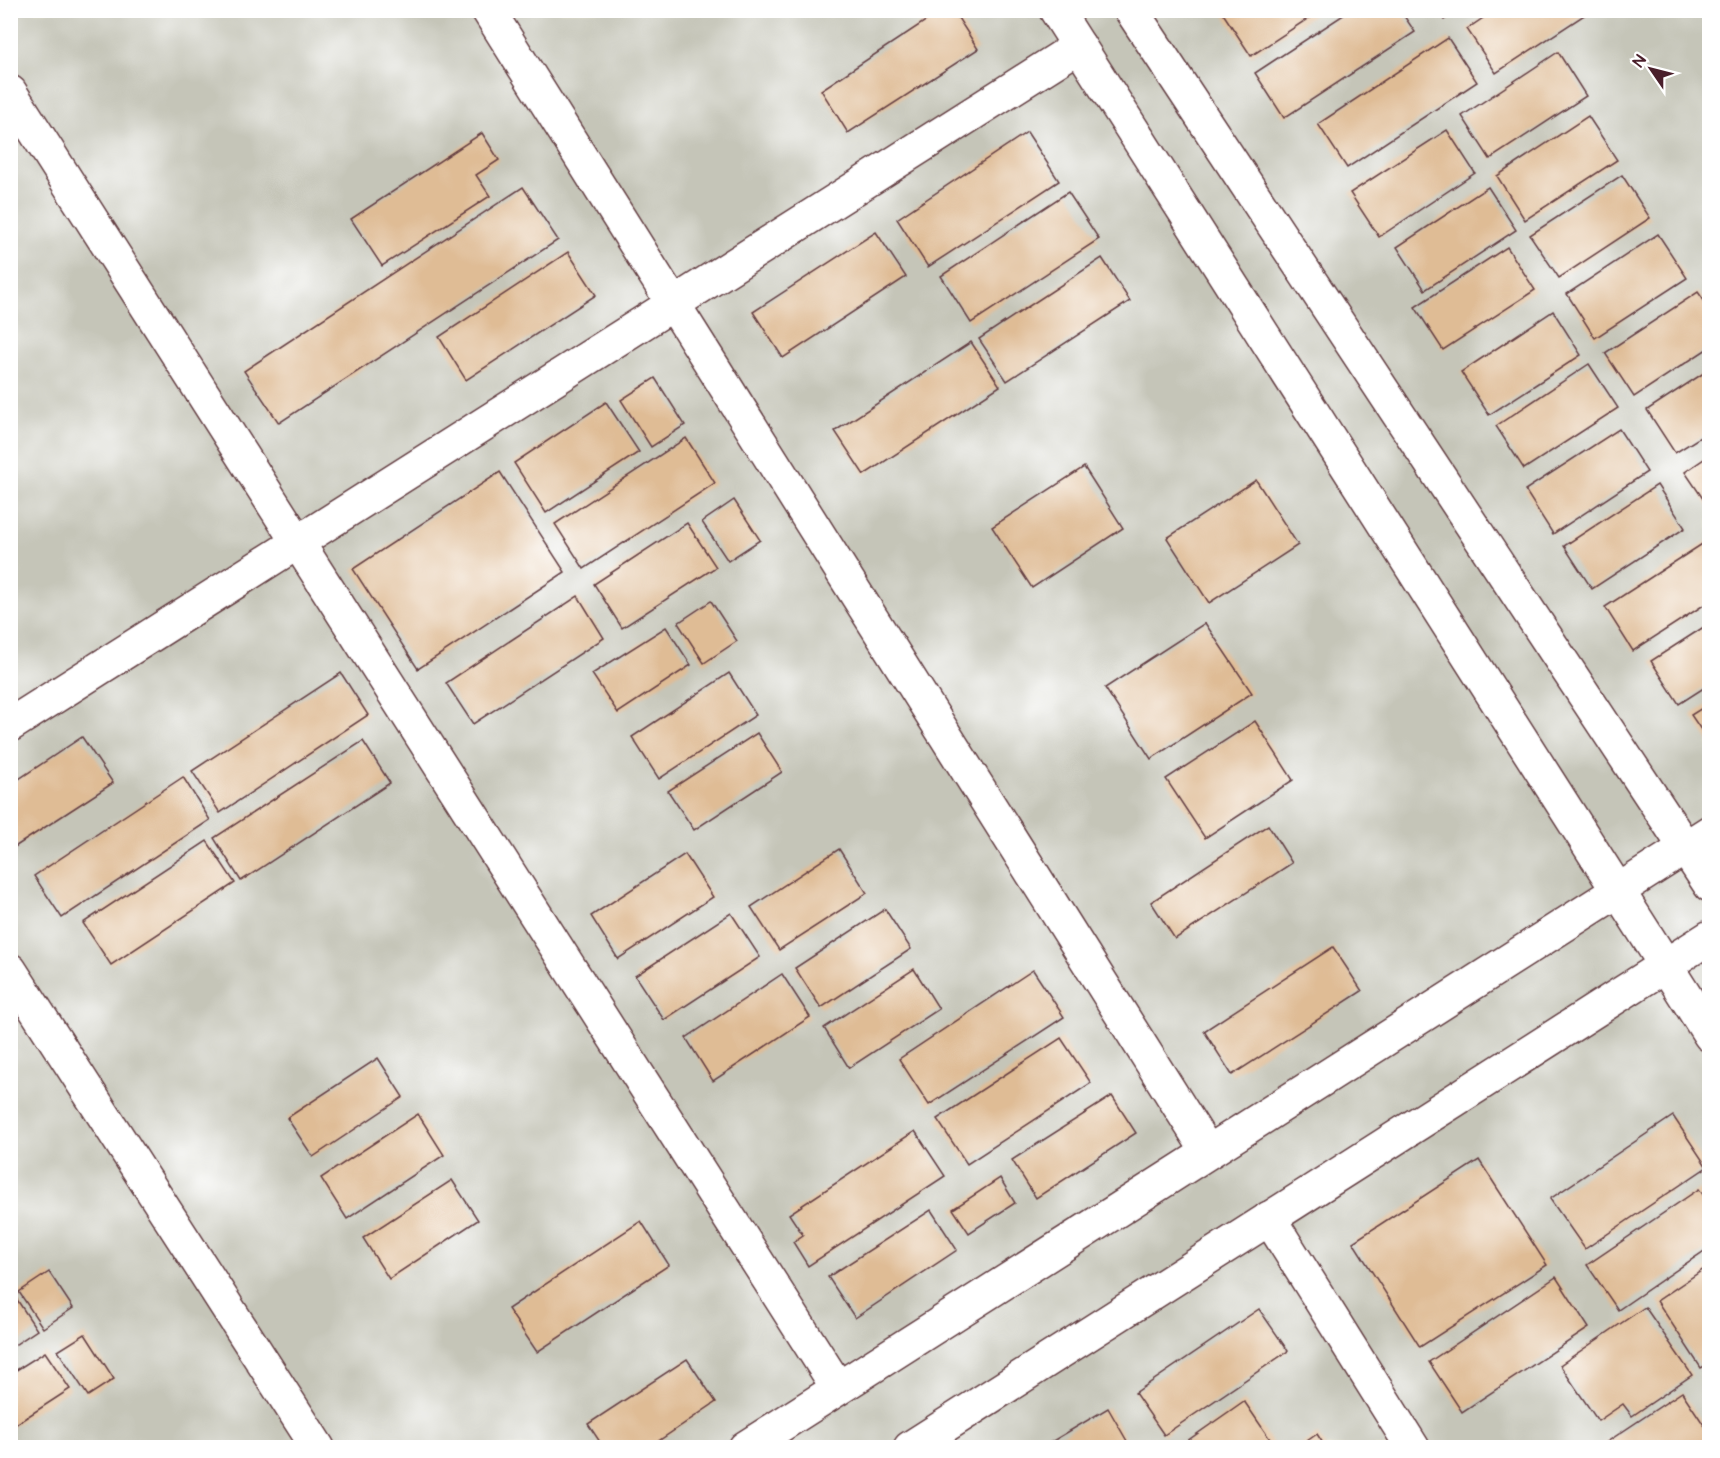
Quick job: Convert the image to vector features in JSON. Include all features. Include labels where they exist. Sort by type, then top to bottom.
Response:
[{"type":"street","points":[[488,10],[1208,1152]]},
{"type":"street","points":[[1056,10],[1710,1035]]},
{"type":"street","points":[[1132,11],[1697,840],[1710,885]]},
{"type":"street","points":[[10,725],[1080,46]]},
{"type":"street","points":[[10,92],[838,1388]]},
{"type":"street","points":[[745,1448],[1697,840]]},
{"type":"street","points":[[910,1448],[1710,937]]},
{"type":"street","points":[[10,970],[318,1448]]},
{"type":"street","points":[[1269,1218],[1413,1448]]},
{"type":"shaded area","points":[[11,11],[1709,11],[1709,1447],[11,1447]]},
{"type":"building","points":[[942,10],[953,10],[978,49],[848,133],[821,90]]},
{"type":"building","points":[[1224,10],[1321,10],[1251,56],[1222,12]]},
{"type":"building","points":[[1351,10],[1400,10],[1415,32],[1284,118],[1255,73]]},
{"type":"building","points":[[1438,10],[1459,10],[1444,20]]},
{"type":"building","points":[[1495,10],[1592,10],[1496,73],[1467,29]]},
{"type":"building","points":[[1448,38],[1477,82],[1347,168],[1318,124]]},
{"type":"building","points":[[1558,52],[1586,96],[1490,159],[1462,116]]},
{"type":"building","points":[[1588,116],[1617,160],[1525,220],[1497,176]]},
{"type":"building","points":[[1447,130],[1475,173],[1379,237],[1350,193]]},
{"type":"building","points":[[1027,132],[1059,181],[928,267],[897,219]]},
{"type":"building","points":[[482,133],[499,160],[476,175],[490,196],[382,266],[351,219]]},
{"type":"building","points":[[1622,175],[1650,218],[1559,278],[1530,235]]},
{"type":"building","points":[[523,187],[558,240],[279,423],[244,371]]},
{"type":"building","points":[[1488,187],[1516,230],[1425,290],[1397,247]]},
{"type":"building","points":[[1068,192],[1099,239],[971,323],[941,276]]},
{"type":"building","points":[[876,232],[906,277],[783,358],[753,312]]},
{"type":"building","points":[[1658,234],[1687,278],[1595,338],[1567,294]]},
{"type":"building","points":[[1507,247],[1535,290],[1443,350],[1415,307]]},
{"type":"building","points":[[568,252],[596,295],[466,380],[439,337]]},
{"type":"building","points":[[1102,258],[1130,301],[1007,381],[979,339]]},
{"type":"building","points":[[1698,292],[1710,309],[1710,347],[1634,397],[1605,353]]},
{"type":"building","points":[[1553,311],[1581,355],[1489,415],[1461,372]]},
{"type":"building","points":[[971,342],[1000,386],[864,475],[835,431]]},
{"type":"building","points":[[1589,364],[1618,408],[1524,469],[1496,426]]},
{"type":"building","points":[[1710,369],[1710,431],[1675,453],[1647,410]]},
{"type":"building","points":[[655,378],[685,425],[651,447],[621,400]]},
{"type":"building","points":[[606,402],[639,452],[546,513],[514,463]]},
{"type":"building","points":[[1619,429],[1647,472],[1553,534],[1525,490]]},
{"type":"building","points":[[686,438],[715,483],[584,569],[555,524]]},
{"type":"building","points":[[1710,455],[1710,509],[1685,472]]},
{"type":"building","points":[[1084,467],[1123,528],[1032,588],[992,527]]},
{"type":"building","points":[[500,472],[565,572],[418,669],[353,569]]},
{"type":"building","points":[[1256,480],[1298,545],[1209,603],[1167,538]]},
{"type":"building","points":[[1657,485],[1685,528],[1592,589],[1564,546]]},
{"type":"building","points":[[734,500],[760,540],[728,561],[702,522]]},
{"type":"building","points":[[687,523],[716,567],[622,628],[594,584]]},
{"type":"building","points":[[1710,539],[1710,601],[1633,651],[1605,607]]},
{"type":"building","points":[[578,596],[604,638],[473,724],[446,683]]},
{"type":"building","points":[[711,601],[737,641],[704,663],[678,623]]},
{"type":"building","points":[[1205,623],[1252,693],[1151,759],[1105,688]]},
{"type":"building","points":[[1710,623],[1710,684],[1679,704],[1651,661]]},
{"type":"building","points":[[666,627],[691,665],[618,713],[592,674]]},
{"type":"building","points":[[341,673],[368,715],[220,813],[192,771]]},
{"type":"building","points":[[729,673],[756,715],[659,779],[632,737]]},
{"type":"building","points":[[1710,703],[1710,743],[1691,715]]},
{"type":"building","points":[[1255,721],[1293,780],[1205,838],[1166,779]]},
{"type":"building","points":[[757,733],[782,772],[694,830],[668,791]]},
{"type":"building","points":[[82,737],[113,783],[10,850],[10,785]]},
{"type":"building","points":[[363,741],[390,783],[241,881],[214,838]]},
{"type":"building","points":[[183,777],[210,820],[62,918],[34,876]]},
{"type":"building","points":[[1268,825],[1292,863],[1175,939],[1151,902]]},
{"type":"building","points":[[207,841],[235,883],[111,965],[83,923]]},
{"type":"building","points":[[839,849],[867,893],[779,950],[751,907]]},
{"type":"building","points":[[685,854],[713,897],[618,959],[591,916]]},
{"type":"building","points":[[885,909],[911,949],[821,1008],[795,968]]},
{"type":"building","points":[[731,913],[760,957],[664,1020],[635,976]]},
{"type":"building","points":[[1333,947],[1362,991],[1232,1075],[1204,1031]]},
{"type":"building","points":[[914,969],[939,1009],[849,1068],[824,1028]]},
{"type":"building","points":[[1033,970],[1064,1017],[929,1105],[899,1059]]},
{"type":"building","points":[[782,974],[810,1017],[713,1081],[686,1038]]},
{"type":"building","points":[[1061,1038],[1091,1083],[967,1164],[937,1119]]},
{"type":"building","points":[[378,1058],[403,1097],[313,1157],[287,1118]]},
{"type":"building","points":[[1112,1096],[1136,1133],[1036,1198],[1012,1160]]},
{"type":"building","points":[[418,1114],[444,1155],[347,1219],[321,1178]]},
{"type":"building","points":[[1673,1116],[1707,1167],[1585,1249],[1550,1199]]},
{"type":"building","points":[[915,1131],[945,1176],[808,1266],[793,1242],[803,1235],[789,1214]]},
{"type":"building","points":[[1479,1160],[1547,1265],[1420,1347],[1353,1242]]},
{"type":"building","points":[[1000,1178],[1015,1203],[969,1233],[953,1209]]},
{"type":"building","points":[[452,1180],[478,1220],[389,1279],[363,1238]]},
{"type":"building","points":[[1699,1189],[1710,1204],[1710,1247],[1618,1310],[1587,1265]]},
{"type":"building","points":[[931,1210],[957,1250],[855,1318],[828,1277]]},
{"type":"building","points":[[641,1221],[669,1265],[537,1352],[508,1309]]},
{"type":"building","points":[[1710,1265],[1710,1362],[1701,1368],[1657,1301]]},
{"type":"building","points":[[49,1272],[73,1308],[43,1328],[19,1292]]},
{"type":"building","points":[[1556,1277],[1589,1328],[1462,1412],[1429,1362]]},
{"type":"building","points":[[10,1289],[37,1330],[10,1348]]},
{"type":"building","points":[[1645,1307],[1692,1375],[1632,1416],[1623,1404],[1598,1421],[1560,1365]]},
{"type":"building","points":[[1259,1309],[1288,1351],[1164,1435],[1135,1393]]},
{"type":"building","points":[[85,1334],[114,1379],[88,1396],[58,1351]]},
{"type":"building","points":[[45,1352],[70,1389],[10,1428],[10,1374]]},
{"type":"building","points":[[687,1359],[716,1402],[648,1448],[604,1448],[588,1424]]},
{"type":"building","points":[[1682,1392],[1710,1434],[1710,1448],[1598,1448]]},
{"type":"building","points":[[1244,1401],[1276,1448],[1177,1448]]},
{"type":"building","points":[[1108,1408],[1131,1448],[1041,1448]]},
{"type":"building","points":[[1317,1434],[1326,1448],[1297,1448]]}]
